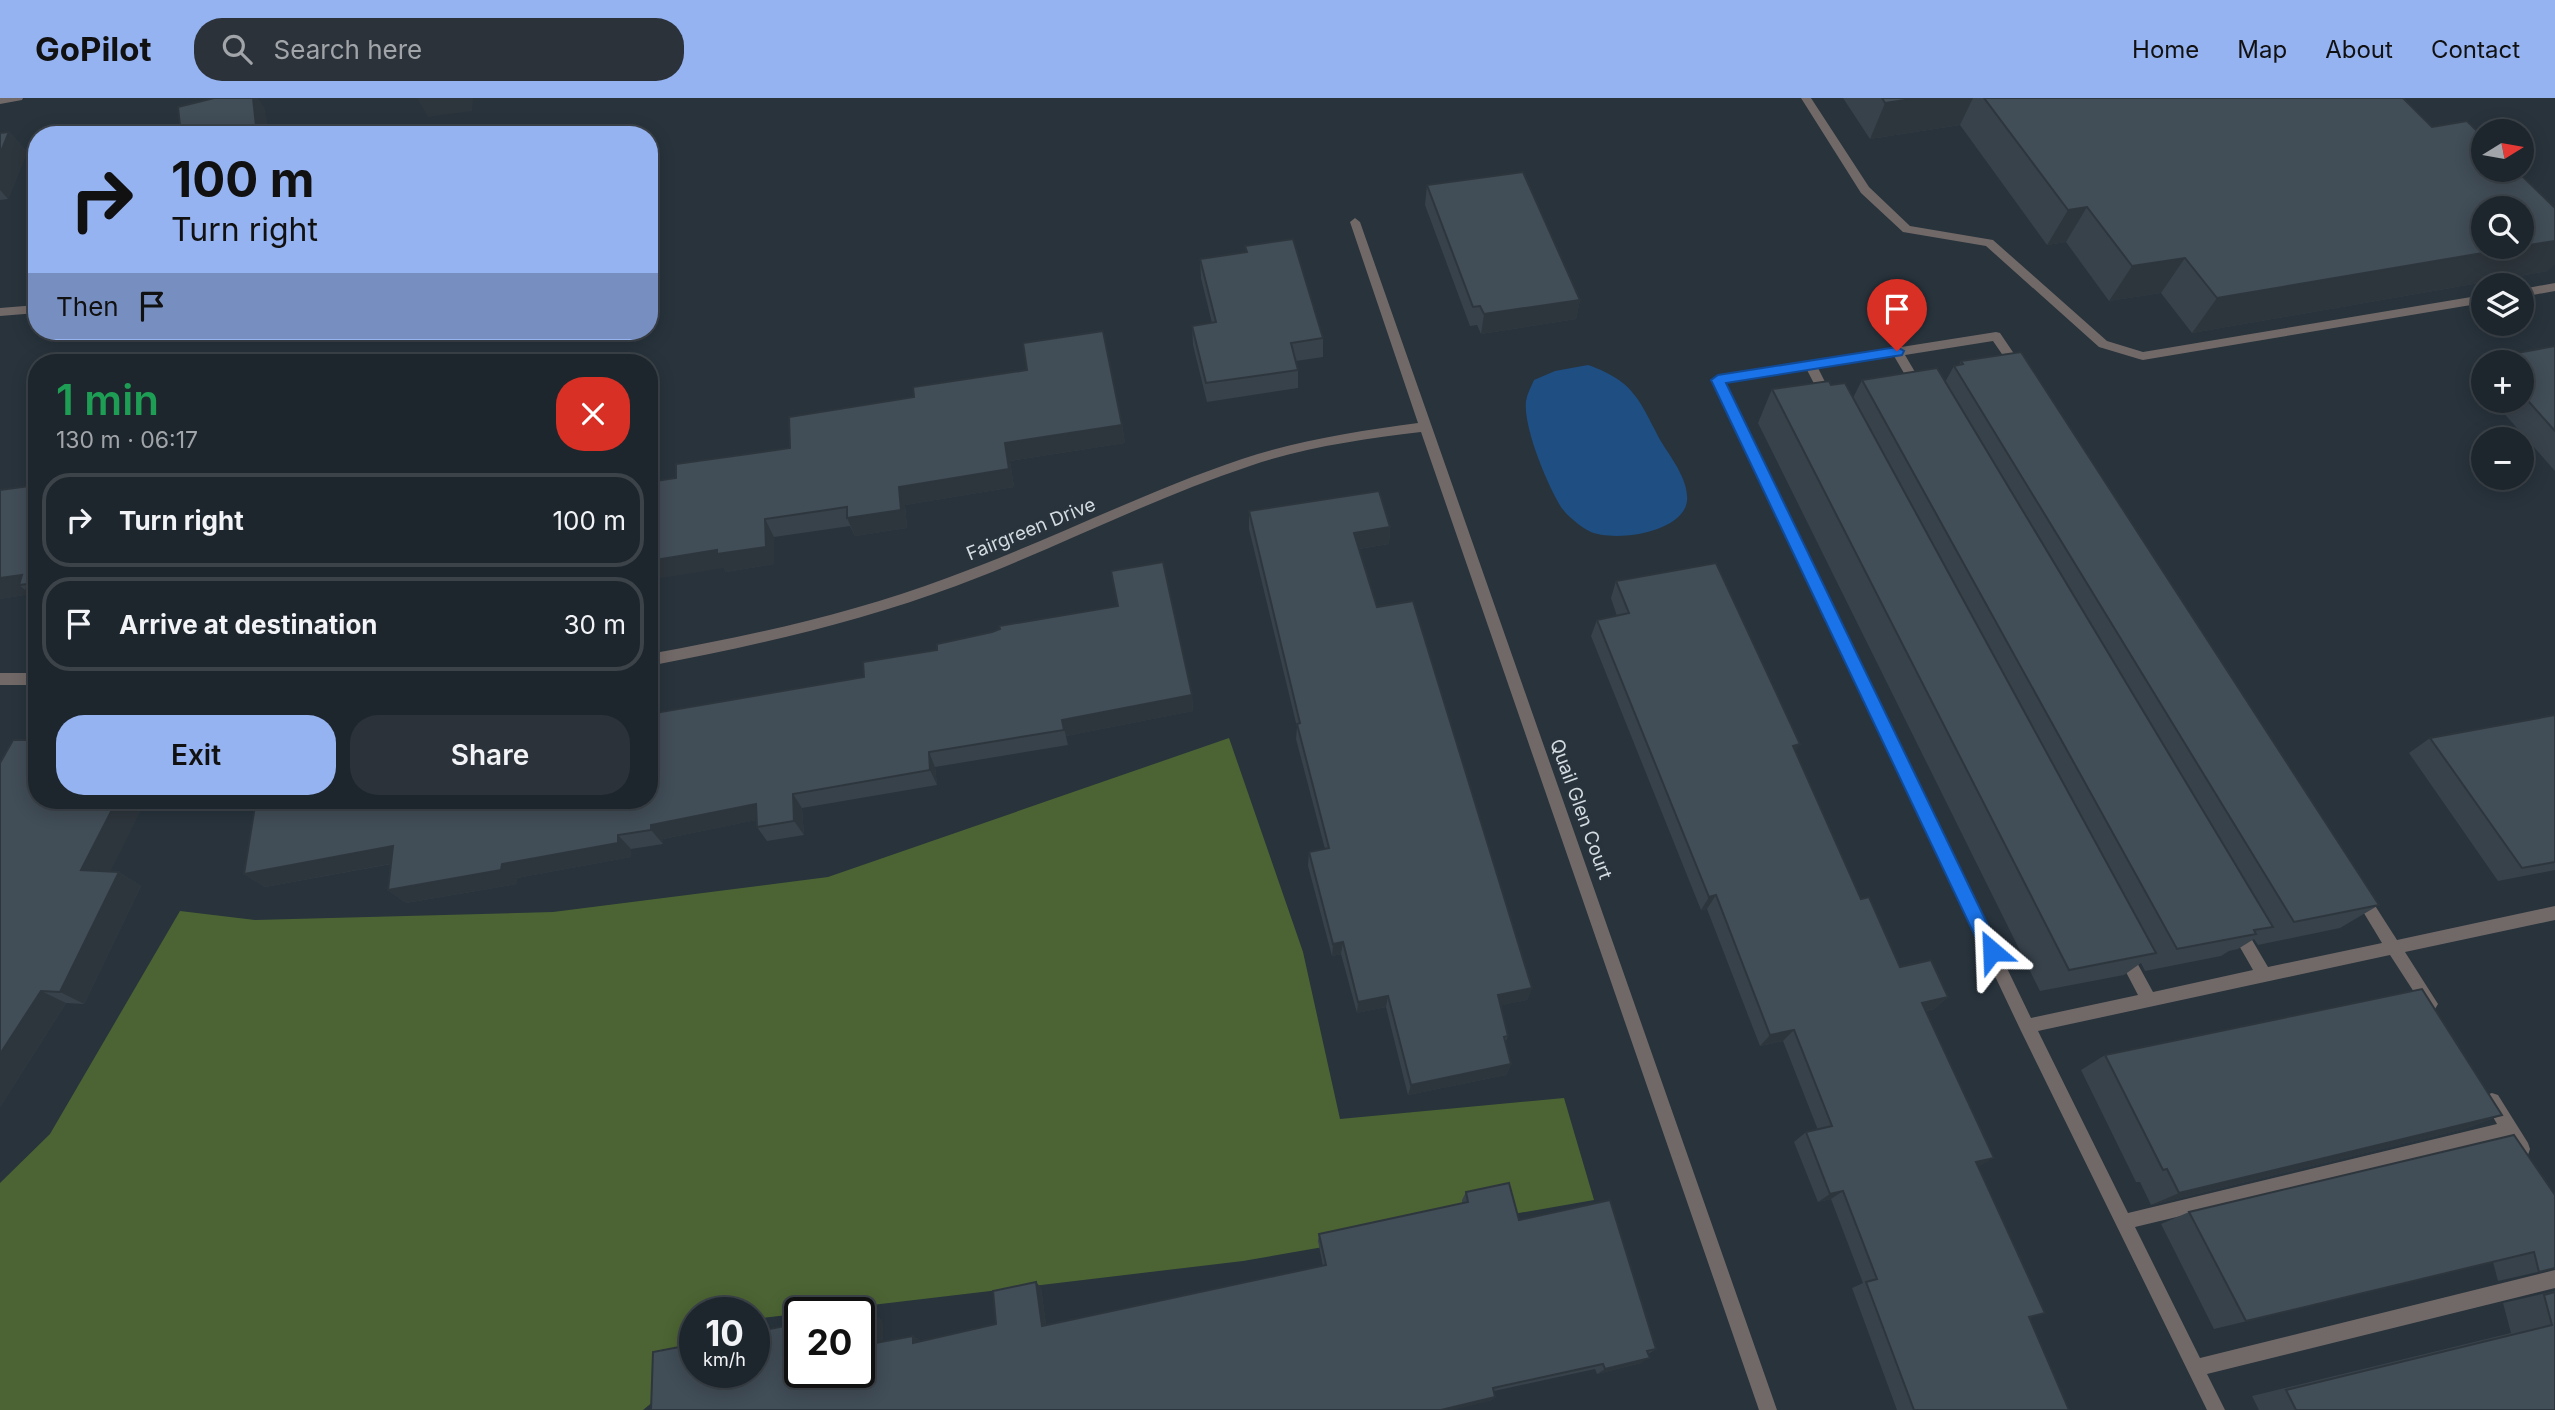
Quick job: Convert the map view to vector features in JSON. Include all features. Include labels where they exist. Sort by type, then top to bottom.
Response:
[{"type":"street","points":[[0,101],[18,98]]},
{"type":"street","points":[[1806,98],[1865,190],[1908,229],[1989,243],[2103,344],[2143,356],[2471,301]]},
{"type":"street","name":"Quail Glen Court","points":[[1355,222],[1424,428],[1656,1076],[1768,1410]]},
{"type":"street","points":[[2534,291],[2555,287]]},
{"type":"street","points":[[0,312],[28,310]]},
{"type":"street","points":[[2026,382],[1996,336],[1718,380],[2027,1026],[2216,1410]]},
{"type":"street","points":[[1897,351],[1925,399]]},
{"type":"street","points":[[1810,365],[1836,414]]},
{"type":"street","name":"Fairgreen Drive","points":[[658,658],[802,627],[912,597],[1020,556],[1223,470],[1262,458],[1365,434],[1424,428]]},
{"type":"street","points":[[0,679],[28,679]]},
{"type":"street","points":[[2349,878],[2438,1016]]},
{"type":"street","points":[[2027,1026],[2555,914]]},
{"type":"street","points":[[2229,915],[2264,975]]},
{"type":"street","points":[[2117,939],[2149,1000]]},
{"type":"street","points":[[2481,1084],[2529,1160]]},
{"type":"street","points":[[2123,1222],[2510,1129]]},
{"type":"street","points":[[2196,1368],[2555,1279]]},
{"type":"green space","points":[[1229,738],[1303,952],[1340,1119],[1564,1098],[1594,1200],[1243,1261],[875,1305],[875,1297],[784,1297],[784,1315],[770,1317],[770,1297],[679,1297],[679,1380],[643,1410],[0,1410],[0,1183],[50,1134],[180,911],[255,920],[553,912],[828,877]]},
{"type":"water","points":[[1588,365],[1617,378],[1634,395],[1683,478],[1687,501],[1683,512],[1661,528],[1614,536],[1589,531],[1563,510],[1549,484],[1528,425],[1527,396],[1534,380],[1555,371]]},
{"type":"building","points":[[214,98],[253,98],[256,126],[180,126],[178,107]]},
{"type":"building","points":[[1882,98],[1918,98],[1885,103]]},
{"type":"building","points":[[1984,98],[2403,98],[2432,127],[2467,121],[2471,125],[2471,182],[2528,182],[2555,208],[2555,241],[2534,244],[2534,196],[2471,196],[2471,255],[2217,298],[2185,258],[2132,266],[2087,207],[2068,210]]},
{"type":"building","points":[[9,132],[0,154],[0,133]]},
{"type":"building","points":[[1523,172],[1580,300],[1484,314],[1480,306],[1473,307],[1427,185]]},
{"type":"building","points":[[1293,239],[1323,338],[1291,343],[1298,370],[1206,383],[1192,326],[1216,322],[1200,259],[1247,252],[1245,246]]},
{"type":"building","points":[[1103,331],[1122,425],[1005,443],[1009,469],[899,487],[901,510],[847,518],[847,507],[765,519],[766,547],[717,554],[717,550],[658,560],[658,481],[676,478],[676,464],[790,448],[789,417],[914,397],[913,387],[1027,370],[1023,343]]},
{"type":"building","points":[[2555,346],[2555,431],[2534,407],[2533,350]]},
{"type":"building","points":[[2021,352],[2379,905],[2294,922],[1954,366],[1963,364],[1961,361]]},
{"type":"building","points":[[1937,368],[2273,927],[2254,930],[2256,934],[2177,949],[1862,380]]},
{"type":"building","points":[[1829,381],[1831,385],[1845,383],[2156,953],[2069,970],[1772,389]]},
{"type":"building","points":[[28,486],[28,584],[19,585],[22,575],[0,578],[0,490]]},
{"type":"building","points":[[1379,491],[1390,527],[1354,533],[1377,607],[1413,601],[1532,988],[1498,995],[1508,1036],[1504,1037],[1511,1064],[1411,1085],[1388,996],[1358,1002],[1343,942],[1333,944],[1309,852],[1329,848],[1297,724],[1300,723],[1249,511]]},
{"type":"building","points":[[1163,562],[1192,695],[1062,720],[1064,730],[929,752],[930,770],[793,794],[794,821],[757,827],[756,804],[651,825],[651,830],[618,835],[618,843],[502,864],[501,870],[388,890],[393,846],[244,874],[255,809],[658,809],[658,712],[864,677],[863,662],[937,650],[937,644],[992,632],[1000,629],[999,626],[1118,606],[1111,571]]},
{"type":"building","points":[[1716,563],[1800,744],[1793,746],[1861,899],[1869,897],[1900,967],[1931,960],[1948,997],[1922,1003],[1994,1158],[1976,1162],[2045,1313],[2029,1317],[2069,1410],[1914,1410],[1866,1282],[1877,1279],[1843,1191],[1830,1194],[1806,1132],[1832,1126],[1794,1030],[1770,1035],[1716,895],[1709,897],[1597,620],[1629,613],[1616,581]]},
{"type":"building","points":[[2555,715],[2555,862],[2522,868],[2430,738]]},
{"type":"building","points":[[13,740],[28,740],[28,809],[112,809],[81,870],[119,872],[60,992],[41,991],[0,1054],[0,763]]},
{"type":"building","points":[[2422,989],[2502,1115],[2179,1193],[2167,1169],[2163,1170],[2105,1055]]},
{"type":"building","points":[[2514,1135],[2555,1195],[2555,1268],[2539,1272],[2534,1252],[2246,1321],[2189,1212]]},
{"type":"building","points":[[1509,1183],[1519,1220],[1610,1200],[1656,1349],[1647,1351],[1650,1358],[1605,1369],[1603,1364],[1493,1388],[1495,1397],[1441,1410],[651,1410],[653,1352],[679,1347],[679,1388],[770,1388],[770,1329],[784,1326],[784,1388],[875,1388],[875,1343],[913,1336],[913,1343],[996,1324],[993,1291],[1036,1282],[1042,1326],[1326,1265],[1319,1234],[1468,1202],[1466,1192]]},
{"type":"building","points":[[2555,1292],[2555,1410],[2296,1410],[2286,1390],[2552,1325],[2544,1295]]},
{"type":"route","points":[[1897,351],[1718,380],[1992,951]]}]
